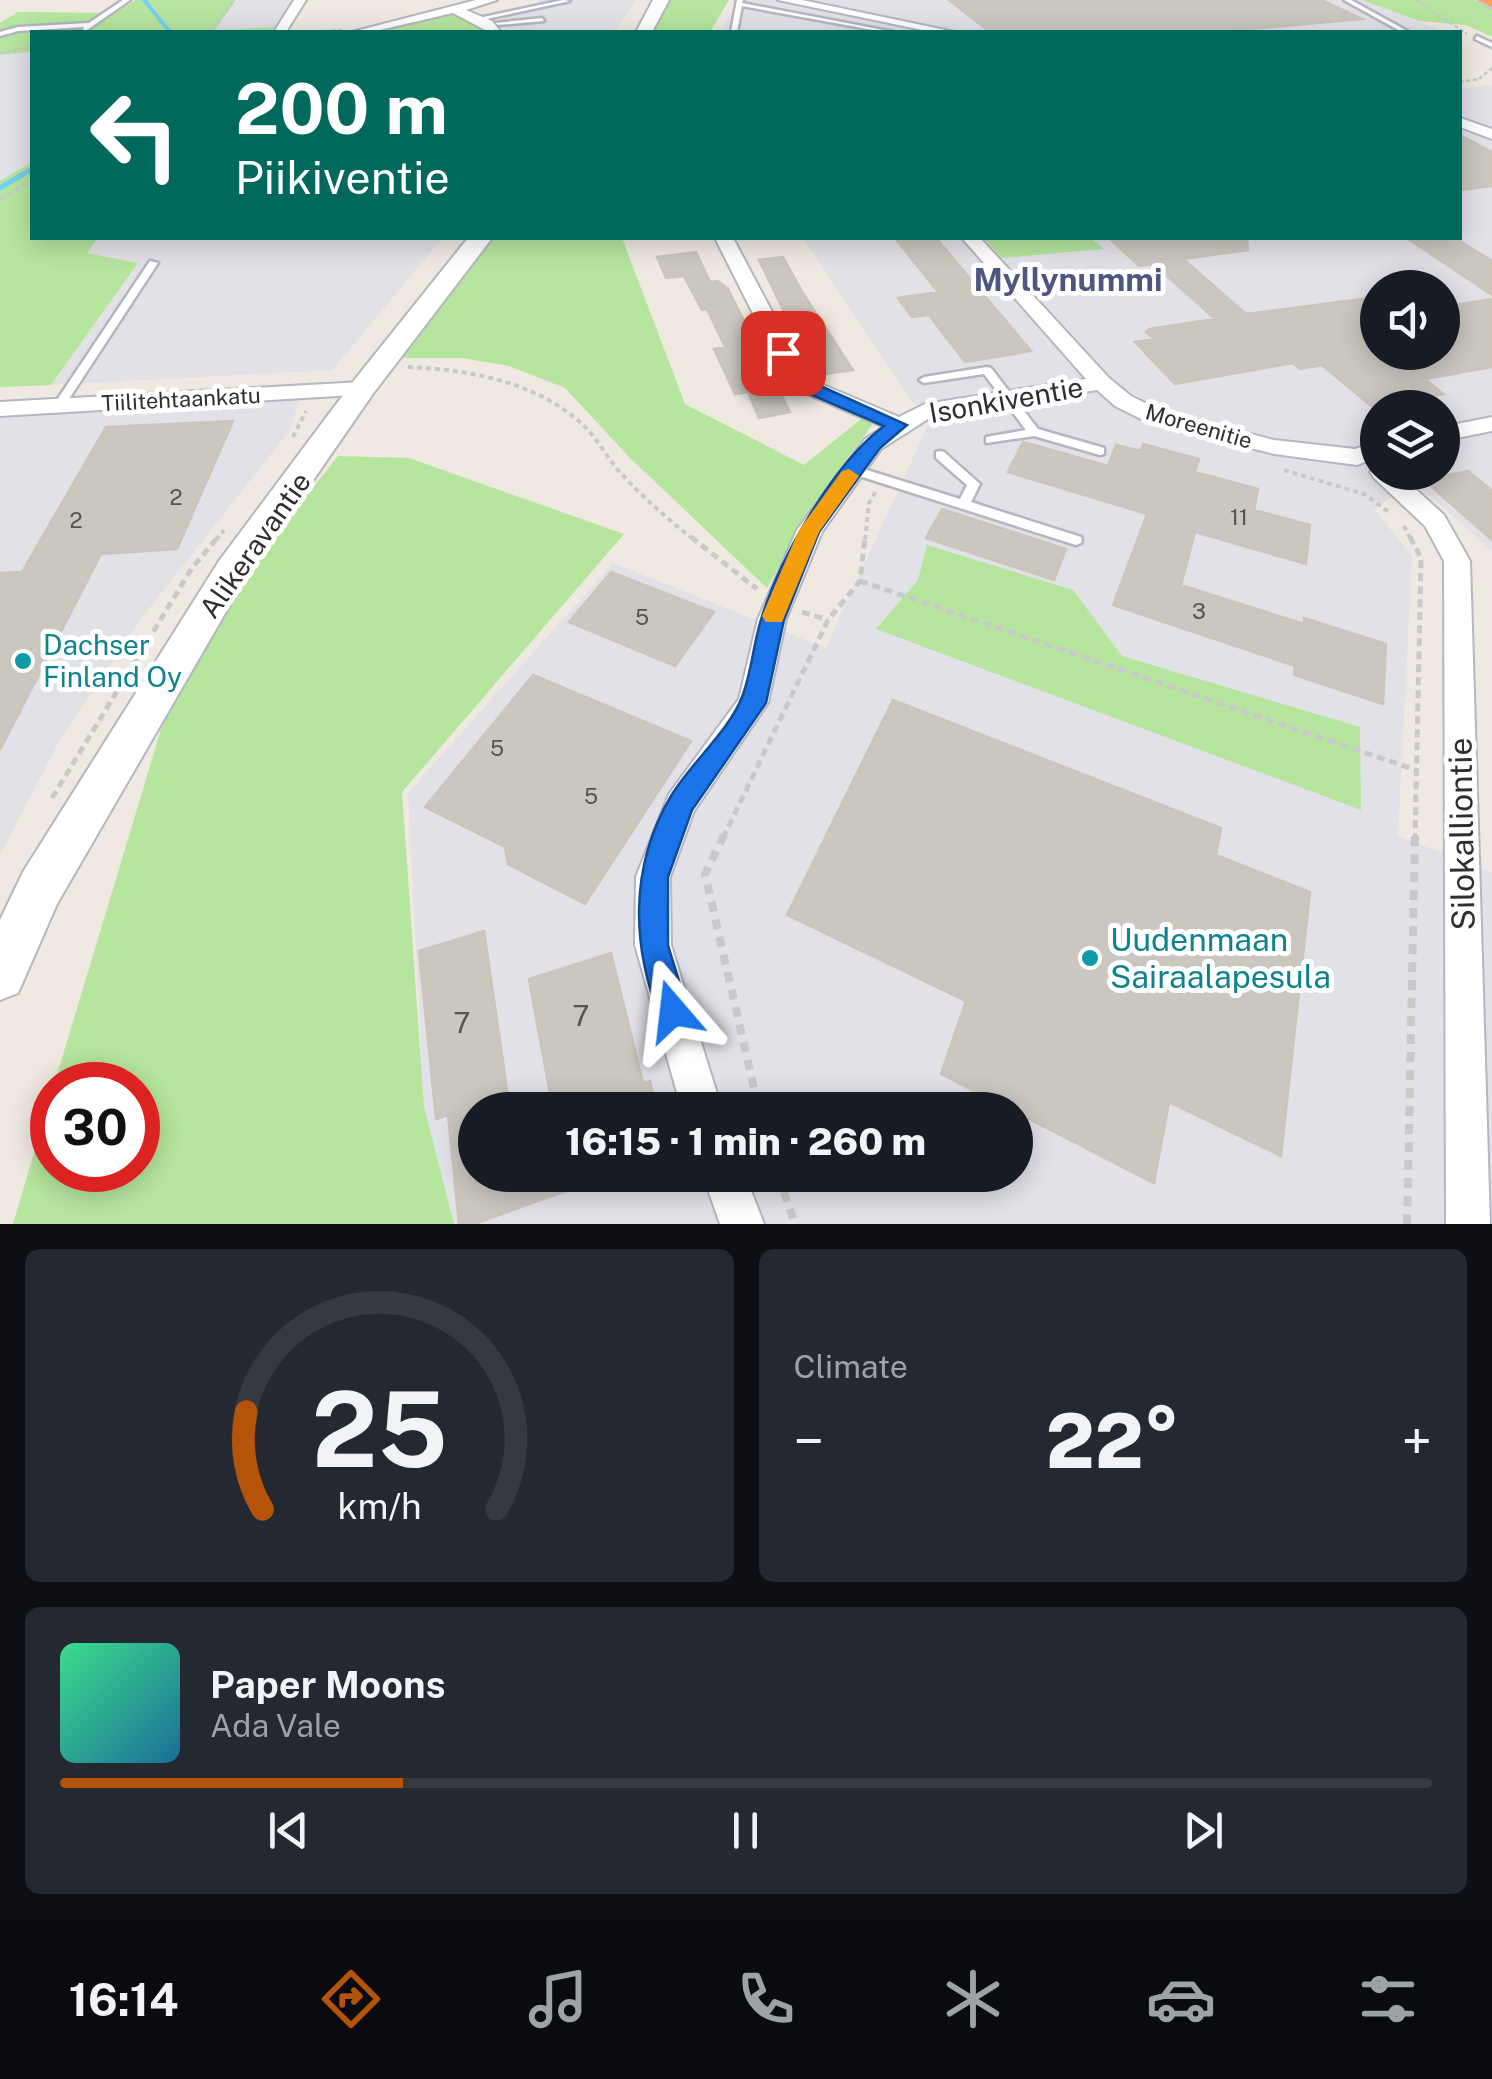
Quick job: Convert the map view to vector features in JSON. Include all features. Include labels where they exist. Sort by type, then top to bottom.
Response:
[{"type":"street","points":[[281,30],[300,0]]},
{"type":"street","points":[[367,30],[490,0]]},
{"type":"street","points":[[645,30],[661,0]]},
{"type":"street","points":[[784,0],[939,30]]},
{"type":"street","points":[[456,9],[486,26]]},
{"type":"street","points":[[1462,123],[1492,134]]},
{"type":"street","name":"Alikeravantie","points":[[0,975],[40,888],[232,570],[371,378],[478,240]]},
{"type":"street","points":[[725,240],[798,382],[898,425]]},
{"type":"street","name":"Moreenitie","points":[[974,240],[1101,384],[1123,401],[1151,415],[1274,447],[1360,460]]},
{"type":"street","name":"Tiilitehtaankatu","points":[[0,409],[371,378]]},
{"type":"street","name":"Isonkiventie","points":[[697,1092],[653,945],[654,877],[680,804],[753,703],[778,605],[810,530],[873,444],[925,410],[1101,384]]},
{"type":"street","points":[[1460,430],[1492,424]]},
{"type":"street","name":"Silokalliontie","points":[[1403,490],[1435,521],[1457,561],[1468,1224]]},
{"type":"street","points":[[730,1192],[742,1224]]},
{"type":"lane","points":[[83,30],[127,0]]},
{"type":"lane","points":[[486,26],[567,0]]},
{"type":"lane","points":[[815,6],[828,0]]},
{"type":"lane","points":[[1347,0],[1402,30]]},
{"type":"lane","points":[[734,30],[739,2],[880,30]]},
{"type":"lane","points":[[486,26],[542,20]]},
{"type":"lane","points":[[0,34],[18,29],[90,25]]},
{"type":"lane","points":[[1476,38],[1492,45]]},
{"type":"lane","points":[[59,406],[153,263]]},
{"type":"lane","points":[[924,380],[986,370],[1034,432]]},
{"type":"lane","points":[[990,440],[1034,432],[1100,450]]},
{"type":"lane","points":[[940,456],[974,484],[964,505]]},
{"type":"lane","points":[[854,470],[1076,540]]},
{"type":"path","points":[[212,30],[234,0]]},
{"type":"path","points":[[1416,0],[1476,38]]},
{"type":"path","points":[[0,53],[30,47]]},
{"type":"path","points":[[1462,82],[1478,79],[1492,68]]},
{"type":"path","points":[[0,200],[30,181]]},
{"type":"path","points":[[371,378],[432,366],[539,397],[580,421],[620,474],[712,555],[778,605],[828,620],[705,874],[755,1092]]},
{"type":"path","points":[[1281,469],[1364,494],[1402,522],[1421,558],[1407,1224]]},
{"type":"path","points":[[860,581],[1416,770]]},
{"type":"path","points":[[784,1192],[795,1224]]},
{"type":"shaded area","points":[[236,0],[295,0],[277,27],[214,30]]},
{"type":"shaded area","points":[[539,0],[636,0],[616,30],[504,30],[501,19],[492,15],[539,4]]},
{"type":"shaded area","points":[[738,0],[1362,0],[1442,30],[722,30]]},
{"type":"shaded area","points":[[30,52],[30,163],[0,181],[0,55]]},
{"type":"shaded area","points":[[1492,85],[1492,551],[1423,490],[1460,490],[1460,390],[1360,390],[1360,490],[1402,490],[1374,509],[1412,556],[1398,836],[1492,872],[1492,1224],[454,1224],[424,1106],[408,793],[613,563],[826,648],[928,425],[804,240],[1462,240],[1462,89]]},
{"type":"shaded area","points":[[97,240],[441,240],[332,370],[51,385],[138,263],[87,253]]},
{"type":"shaded area","points":[[300,397],[290,430],[144,615],[60,740],[0,855],[0,413]]},
{"type":"green space","points":[[136,0],[236,0],[215,30],[30,30],[30,52],[0,55],[0,23],[18,12],[115,13]]},
{"type":"green space","points":[[661,0],[729,0],[711,30],[646,30]]},
{"type":"green space","points":[[1362,0],[1473,0],[1492,7],[1492,37],[1466,25],[1419,21]]},
{"type":"green space","points":[[455,9],[484,27],[484,30],[367,30]]},
{"type":"green space","points":[[277,27],[276,30],[215,30]]},
{"type":"green space","points":[[30,163],[30,240],[97,240],[87,253],[138,263],[51,385],[0,387],[0,181]]},
{"type":"green space","points":[[492,240],[623,240],[685,404],[804,465],[865,416],[872,425],[811,508],[767,588],[630,458],[565,388],[509,366],[461,358],[397,358]]},
{"type":"green space","points":[[986,240],[1093,240],[1104,249],[1002,258]]},
{"type":"green space","points":[[338,456],[409,458],[624,534],[402,792],[424,1106],[454,1224],[13,1224],[30,1166],[30,1192],[160,1192],[160,1062],[61,1062],[165,716],[247,572]]},
{"type":"green space","points":[[927,545],[1073,590],[1122,656],[1360,727],[1361,810],[876,629],[918,580]]},
{"type":"building","points":[[949,0],[1322,0],[1362,19],[1239,30],[987,30]]},
{"type":"building","points":[[1462,136],[1492,152],[1492,186],[1462,190]]},
{"type":"building","points":[[897,240],[938,240],[1031,351],[965,362],[929,315],[912,317],[898,298],[938,292]]},
{"type":"building","points":[[1111,240],[1247,240],[1248,250],[1183,259],[1246,314],[1360,299],[1360,370],[1460,370],[1460,304],[1492,299],[1492,367],[1425,379],[1438,390],[1360,390],[1360,397],[1322,365],[1300,369],[1293,363],[1175,384],[1135,342],[1154,339],[1146,332],[1150,329],[1215,319],[1154,264],[1139,266]]},
{"type":"building","points":[[1410,240],[1458,240],[1492,261],[1492,295]]},
{"type":"building","points":[[696,252],[710,282],[718,281],[728,289],[748,329],[742,333],[743,338],[768,389],[777,387],[790,412],[759,418],[748,392],[735,394],[714,349],[725,347],[707,309],[702,310],[684,276],[666,278],[657,257]]},
{"type":"building","points":[[783,257],[853,370],[825,374],[798,328],[788,320],[759,260]]},
{"type":"building","points":[[233,421],[177,549],[101,554],[0,750],[0,573],[22,572],[106,427]]},
{"type":"building","points":[[1023,442],[1108,466],[1116,445],[1141,451],[1143,444],[1199,459],[1195,472],[1258,489],[1254,510],[1310,525],[1306,564],[1195,532],[1181,585],[1304,624],[1304,618],[1386,644],[1383,704],[1294,675],[1295,666],[1113,605],[1147,514],[1008,472]]},
{"type":"building","points":[[1468,471],[1492,491],[1492,540],[1435,490],[1460,490],[1460,473]]},
{"type":"building","points":[[942,509],[1066,549],[1054,580],[926,538]]},
{"type":"building","points":[[611,572],[714,612],[675,666],[569,622]]},
{"type":"building","points":[[533,675],[691,741],[585,904],[508,864],[505,847],[425,807]]},
{"type":"building","name":"Uudenmaan Sairaalapesula","points":[[893,700],[1221,828],[1216,855],[1310,892],[1281,1156],[1169,1102],[1154,1183],[1033,1121],[1033,1092],[976,1092],[941,1074],[966,1001],[787,915]]},
{"type":"building","points":[[484,931],[507,1092],[458,1092],[458,1192],[563,1192],[474,1224],[459,1224],[448,1115],[436,1119],[419,951]]},
{"type":"building","points":[[611,953],[643,1083],[650,1081],[653,1092],[550,1092],[529,979]]},
{"type":"waterway","points":[[144,0],[168,30]]},
{"type":"waterway","points":[[0,188],[30,170]]},
{"type":"slow traffic","points":[[774,616],[810,530],[849,476]]},
{"type":"place","name":"Dachser Finland Oy","points":[[23,661]]},
{"type":"place","name":"Uudenmaan Sairaalapesula","points":[[1090,958]]},
{"type":"district","name":"Myllynummi","points":[[1068,280]]},
{"type":"route","points":[[673,1011],[653,945],[654,877],[680,804],[753,703],[772,620],[810,530],[873,444],[898,425],[798,382],[783,353]]}]
